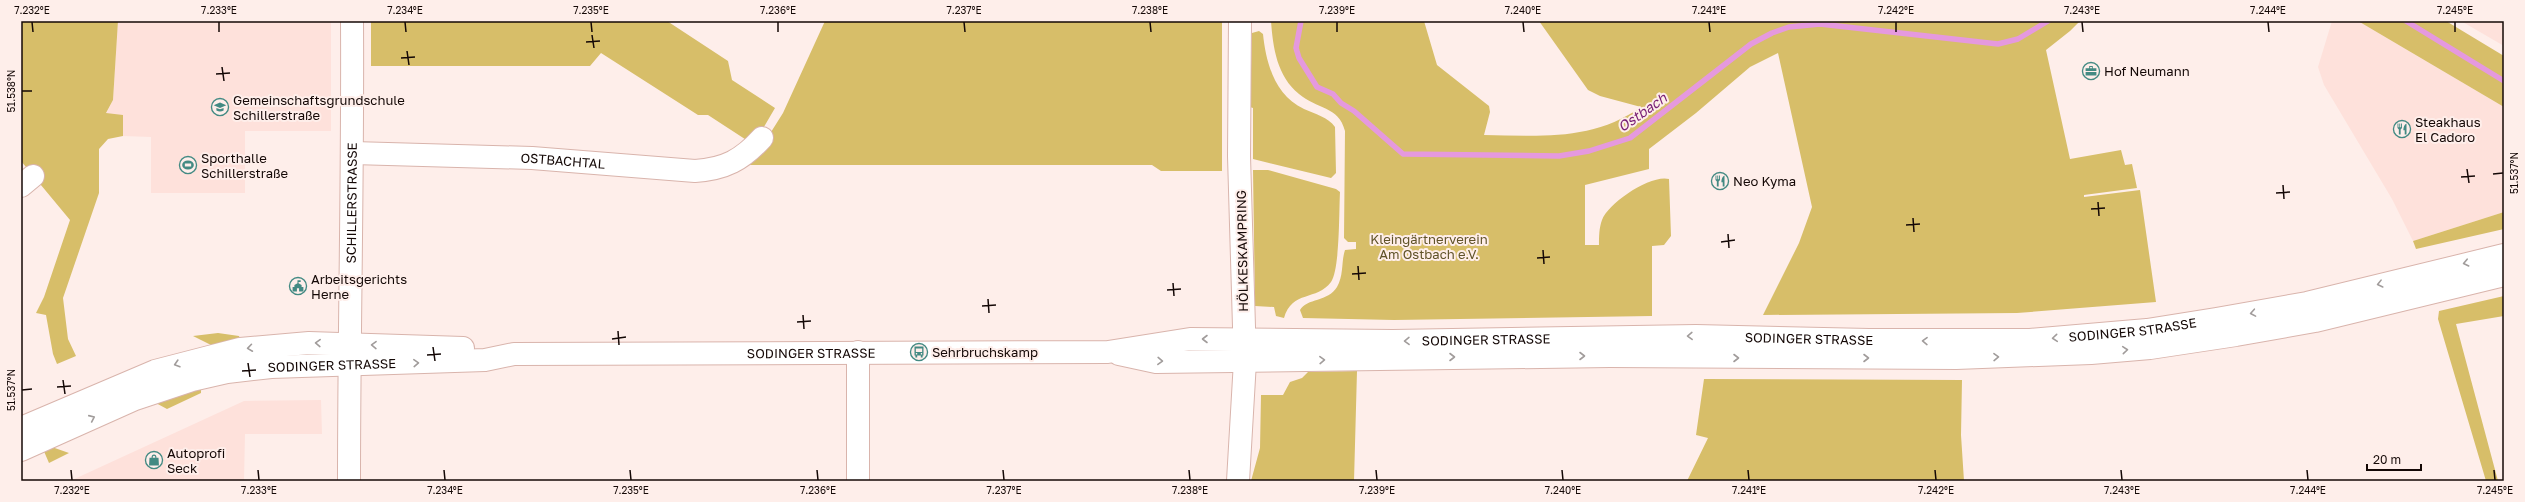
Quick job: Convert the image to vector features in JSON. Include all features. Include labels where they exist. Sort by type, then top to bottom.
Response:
[{"type":"main road","name":"SCHILLERSTRASSE","points":[[349,481],[349,355],[353,153],[352,21]]},
{"type":"main road","name":"HÖLKESKAMPRING","points":[[1238,481],[1245,361],[1239,156],[1240,21]]},
{"type":"main road","name":"OSTBACHTAL","points":[[353,153],[532,158],[695,171],[708,170],[739,160],[762,138]]},
{"type":"main road","name":"SODINGER STRASSE","points":[[21,450],[135,399],[192,380],[227,372],[349,355],[483,348],[514,354],[1108,352],[1190,339],[1393,341],[1696,336],[1877,340],[2030,340],[2147,330],[2307,303],[2504,255]]},
{"type":"main road","name":"SODINGER STRASSE","points":[[1108,352],[1156,362],[1610,356],[1956,358],[2091,353],[2197,341],[2301,324],[2504,275]]},
{"type":"main road","name":"SODINGER STRASSE","points":[[21,428],[132,379],[215,354],[286,343],[349,355]]},
{"type":"main road","points":[[858,352],[858,481]]},
{"type":"shaded area","name":"Gemeinschaftsgrundschule Schillerstraße","points":[[118,21],[331,21],[331,131],[245,131],[245,193],[151,193],[151,137],[123,136],[123,116],[106,114],[113,100]]},
{"type":"shaded area","points":[[2332,21],[2358,21],[2504,107],[2504,212],[2413,241],[2392,199],[2324,85],[2318,67]]},
{"type":"shaded area","points":[[2461,21],[2504,21],[2504,46]]},
{"type":"shaded area","points":[[321,400],[322,434],[245,434],[244,481],[70,481],[244,401]]},
{"type":"green space","points":[[21,21],[118,21],[113,100],[106,113],[123,115],[123,136],[108,139],[99,149],[99,193],[63,298],[68,339],[76,356],[57,364],[53,354],[46,315],[36,313],[44,297],[70,220],[21,161]]},
{"type":"green space","points":[[371,21],[667,21],[728,61],[732,80],[775,108],[761,132],[751,143],[708,115],[698,115],[601,53],[590,66],[371,66]]},
{"type":"green space","points":[[825,21],[1222,21],[1222,171],[1161,171],[1152,165],[733,165],[766,140],[783,113]]},
{"type":"green space","name":"Kleingärtnerverein Am Ostbach e.V.","points":[[1271,21],[1424,21],[1437,65],[1489,106],[1490,112],[1484,135],[1546,136],[1585,131],[1604,126],[1623,118],[1641,107],[1600,96],[1588,90],[1539,21],[2080,21],[2046,50],[2070,159],[2121,150],[2125,165],[2132,164],[2137,188],[2084,195],[2084,197],[2140,190],[2156,302],[2017,313],[1763,315],[1799,243],[1812,207],[1778,53],[1750,67],[1696,113],[1649,149],[1649,169],[1585,185],[1585,245],[1599,245],[1602,220],[1612,206],[1621,198],[1641,185],[1661,179],[1669,179],[1671,236],[1664,245],[1652,246],[1652,316],[1394,320],[1303,318],[1300,310],[1303,306],[1307,303],[1323,298],[1333,292],[1337,287],[1341,278],[1345,250],[1356,249],[1356,242],[1348,242],[1344,238],[1345,131],[1338,117],[1332,112],[1299,94],[1286,79],[1281,70],[1275,51]]},
{"type":"green space","points":[[2358,21],[2446,21],[2504,56],[2504,107]]},
{"type":"green space","points":[[1259,31],[1263,34],[1264,45],[1274,78],[1286,96],[1304,109],[1325,118],[1335,127],[1336,173],[1331,178],[1253,159],[1253,108],[1250,107],[1252,33]]},
{"type":"green space","points":[[1253,170],[1268,170],[1336,189],[1340,192],[1338,253],[1334,275],[1331,282],[1319,292],[1299,299],[1293,303],[1288,309],[1284,318],[1276,316],[1274,307],[1255,306]]},
{"type":"green space","points":[[2504,212],[2504,229],[2416,249],[2413,241]]},
{"type":"green space","points":[[2504,296],[2504,316],[2456,324],[2498,481],[2486,481],[2438,319],[2439,311]]},
{"type":"green space","points":[[218,333],[239,336],[240,339],[213,346],[193,336]]},
{"type":"green space","points":[[1357,371],[1354,481],[1251,481],[1260,448],[1261,395],[1283,395],[1290,382],[1302,378],[1308,372]]},
{"type":"green space","points":[[1704,379],[1962,380],[1961,435],[1964,481],[1687,481],[1708,438],[1696,435]]},
{"type":"green space","points":[[201,388],[201,393],[167,409],[154,402]]},
{"type":"green space","points":[[49,446],[69,453],[49,463],[43,449]]},
{"type":"waterway","name":"Ostbach","points":[[1301,21],[1296,48],[1299,58],[1317,87],[1333,94],[1341,103],[1354,111],[1403,154],[1559,156],[1589,151],[1630,138],[1751,44],[1772,33],[1789,27],[1820,24],[1998,44],[2018,39],[2048,21]]},
{"type":"waterway","name":"Ostbach","points":[[2406,21],[2504,81]]},
{"type":"place","name":"Hof Neumann","points":[[2091,71]]},
{"type":"place","name":"Gemeinschaftsgrundschule Schillerstraße","points":[[220,107]]},
{"type":"place","name":"Steakhaus El Cadoro","points":[[2402,129]]},
{"type":"place","name":"Sporthalle Schillerstraße","points":[[188,165]]},
{"type":"place","name":"Neo Kyma","points":[[1720,181]]},
{"type":"place","name":"Arbeitsgerichts Herne","points":[[298,286]]},
{"type":"place","name":"Sehrbruchskamp","points":[[919,352]]},
{"type":"place","name":"Autoprofi Seck","points":[[154,460]]}]
